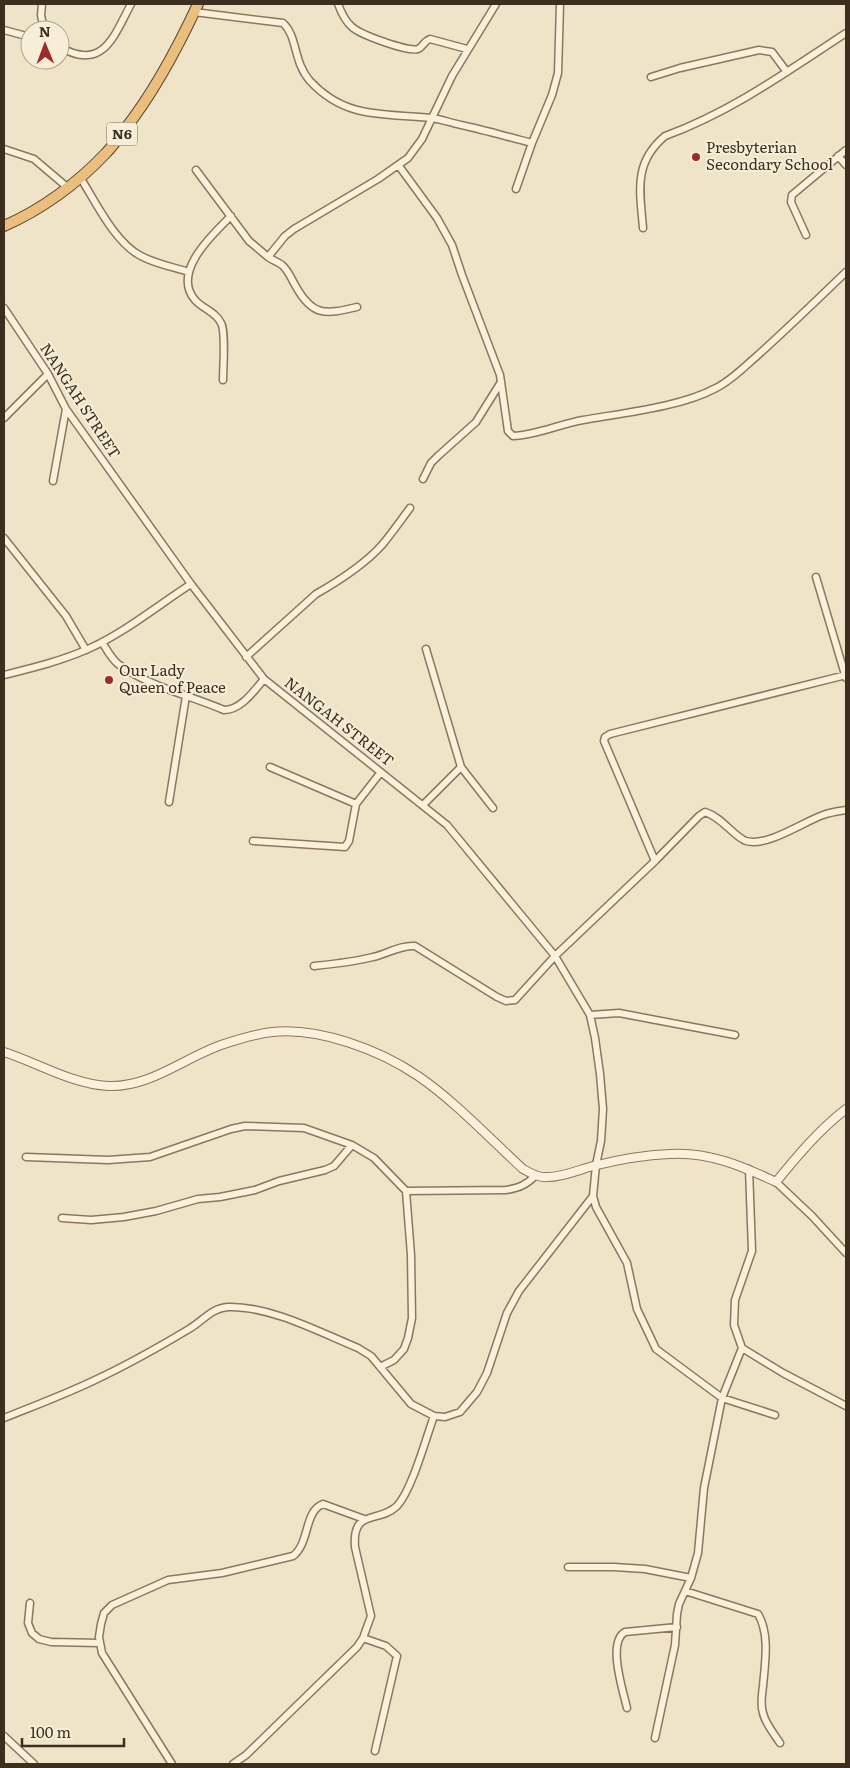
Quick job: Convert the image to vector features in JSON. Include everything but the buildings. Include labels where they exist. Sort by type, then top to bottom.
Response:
[{"type":"highway","name":"N6","points":[[4,226],[38,207],[67,187],[107,153],[155,85],[196,8]]},
{"type":"street","points":[[42,4],[42,20]]},
{"type":"street","points":[[70,51],[82,56],[94,56],[101,52],[110,43],[131,4]]},
{"type":"street","points":[[338,4],[350,25],[369,37],[402,47],[416,49],[420,48],[427,40],[467,49]]},
{"type":"street","points":[[268,257],[294,228],[399,166],[408,158],[422,139],[467,49],[496,4]]},
{"type":"street","points":[[516,189],[532,143],[552,95],[558,73],[560,4]]},
{"type":"street","points":[[196,8],[283,23],[290,30],[300,67],[310,81],[328,96],[350,108],[368,114],[432,118],[532,143]]},
{"type":"street","points":[[4,30],[20,34]]},
{"type":"street","points":[[643,228],[640,173],[643,165],[659,141],[665,136],[748,98],[846,33]]},
{"type":"street","points":[[651,77],[680,68],[759,50],[772,52],[787,72]]},
{"type":"street","points":[[4,149],[34,159],[67,187]]},
{"type":"street","points":[[806,236],[791,202],[792,195],[846,150]]},
{"type":"street","points":[[838,156],[846,165]]},
{"type":"street","points":[[399,166],[437,218],[452,245],[492,351],[501,382],[508,431],[513,436],[524,436],[578,421],[658,407],[714,389],[728,381],[773,342],[846,272]]},
{"type":"street","points":[[196,170],[249,241],[268,257],[282,265],[303,300],[312,308],[335,312],[357,307]]},
{"type":"street","points":[[80,176],[114,231],[126,245],[139,255],[154,262],[189,272]]},
{"type":"street","points":[[224,380],[223,326],[220,320],[196,301],[191,293],[189,272],[193,261],[202,248],[231,216]]},
{"type":"street","name":"NANGAH STREET","points":[[4,308],[48,374],[66,409],[191,584],[264,679],[455,832],[555,956],[590,1015],[600,1074],[603,1109],[601,1141],[593,1196]]},
{"type":"street","points":[[4,418],[48,374]]},
{"type":"street","points":[[423,479],[438,456],[476,422],[501,382]]},
{"type":"street","points":[[53,481],[66,409]]},
{"type":"street","points":[[246,657],[316,594],[328,588],[381,546],[410,508]]},
{"type":"street","points":[[4,538],[66,616],[86,650]]},
{"type":"street","points":[[655,862],[604,741],[605,737],[610,734],[846,677],[816,577]]},
{"type":"street","points":[[4,675],[50,663],[86,650],[102,642],[191,584]]},
{"type":"street","points":[[102,642],[118,664],[160,687],[224,710],[233,710],[264,679]]},
{"type":"street","points":[[426,649],[462,767],[493,808]]},
{"type":"street","points":[[169,802],[186,696]]},
{"type":"street","points":[[424,806],[462,767]]},
{"type":"street","points":[[270,768],[356,804]]},
{"type":"street","points":[[253,841],[344,847],[349,841],[356,804],[381,772]]},
{"type":"street","points":[[314,966],[350,962],[375,957],[407,946],[415,946],[497,997],[506,1001],[515,1000],[555,956],[705,812],[714,814],[745,840],[756,841],[769,839],[824,814],[846,810]]},
{"type":"street","points":[[590,1015],[619,1013],[736,1035]]},
{"type":"street","points":[[4,1052],[71,1078],[90,1084],[109,1086],[126,1085],[145,1080],[214,1048],[270,1032],[321,1036],[392,1060],[419,1077],[445,1097],[523,1169],[535,1176],[546,1178],[560,1176],[596,1165],[647,1156],[671,1154],[719,1159],[749,1169],[776,1182],[812,1216],[846,1253]]},
{"type":"street","points":[[776,1182],[811,1140],[846,1110]]},
{"type":"street","points":[[26,1157],[108,1160],[150,1157],[245,1126],[304,1128],[352,1145],[374,1158],[406,1191],[412,1255],[412,1318],[408,1338],[404,1349],[394,1360],[380,1367]]},
{"type":"street","points":[[62,1218],[91,1220],[124,1217],[156,1211],[198,1199],[255,1190],[279,1181],[334,1166],[352,1145]]},
{"type":"street","points":[[749,1169],[752,1251],[736,1300],[734,1325],[742,1348],[783,1373],[846,1406]]},
{"type":"street","points":[[406,1191],[506,1190],[528,1184],[535,1176]]},
{"type":"street","points":[[593,1196],[596,1206],[627,1263],[637,1309],[656,1349],[722,1398],[775,1415]]},
{"type":"street","points":[[4,1418],[94,1381],[192,1328],[213,1311],[226,1307],[242,1307],[265,1311],[358,1348],[372,1356],[411,1404],[434,1416],[445,1417],[460,1412],[477,1392],[487,1373],[508,1313],[519,1291],[593,1196]]},
{"type":"street","points":[[655,1738],[675,1645],[679,1604],[691,1578],[698,1553],[704,1488],[722,1398],[742,1348]]},
{"type":"street","points":[[172,1764],[102,1653],[99,1637],[104,1613],[112,1605],[168,1580],[222,1573],[293,1556],[300,1551],[312,1513],[317,1506],[323,1504],[364,1519],[386,1513],[397,1506],[415,1471],[434,1416]]},
{"type":"street","points":[[233,1764],[246,1755],[358,1648],[371,1616],[354,1537],[357,1528],[364,1519]]},
{"type":"street","points":[[568,1567],[645,1568],[691,1578]]},
{"type":"street","points":[[685,1591],[758,1614],[765,1633],[765,1665],[761,1704],[763,1715],[780,1743]]},
{"type":"street","points":[[30,1603],[28,1622],[32,1633],[39,1639],[51,1642],[100,1643]]},
{"type":"street","points":[[627,1708],[618,1673],[617,1641],[620,1634],[677,1627]]},
{"type":"street","points":[[363,1638],[386,1646],[397,1656],[375,1751]]},
{"type":"street","points":[[4,1736],[34,1764]]},
{"type":"place","name":"Presbyterian Secondary School","points":[[696,157]]},
{"type":"place","name":"Our Lady Queen of Peace","points":[[109,680]]}]
